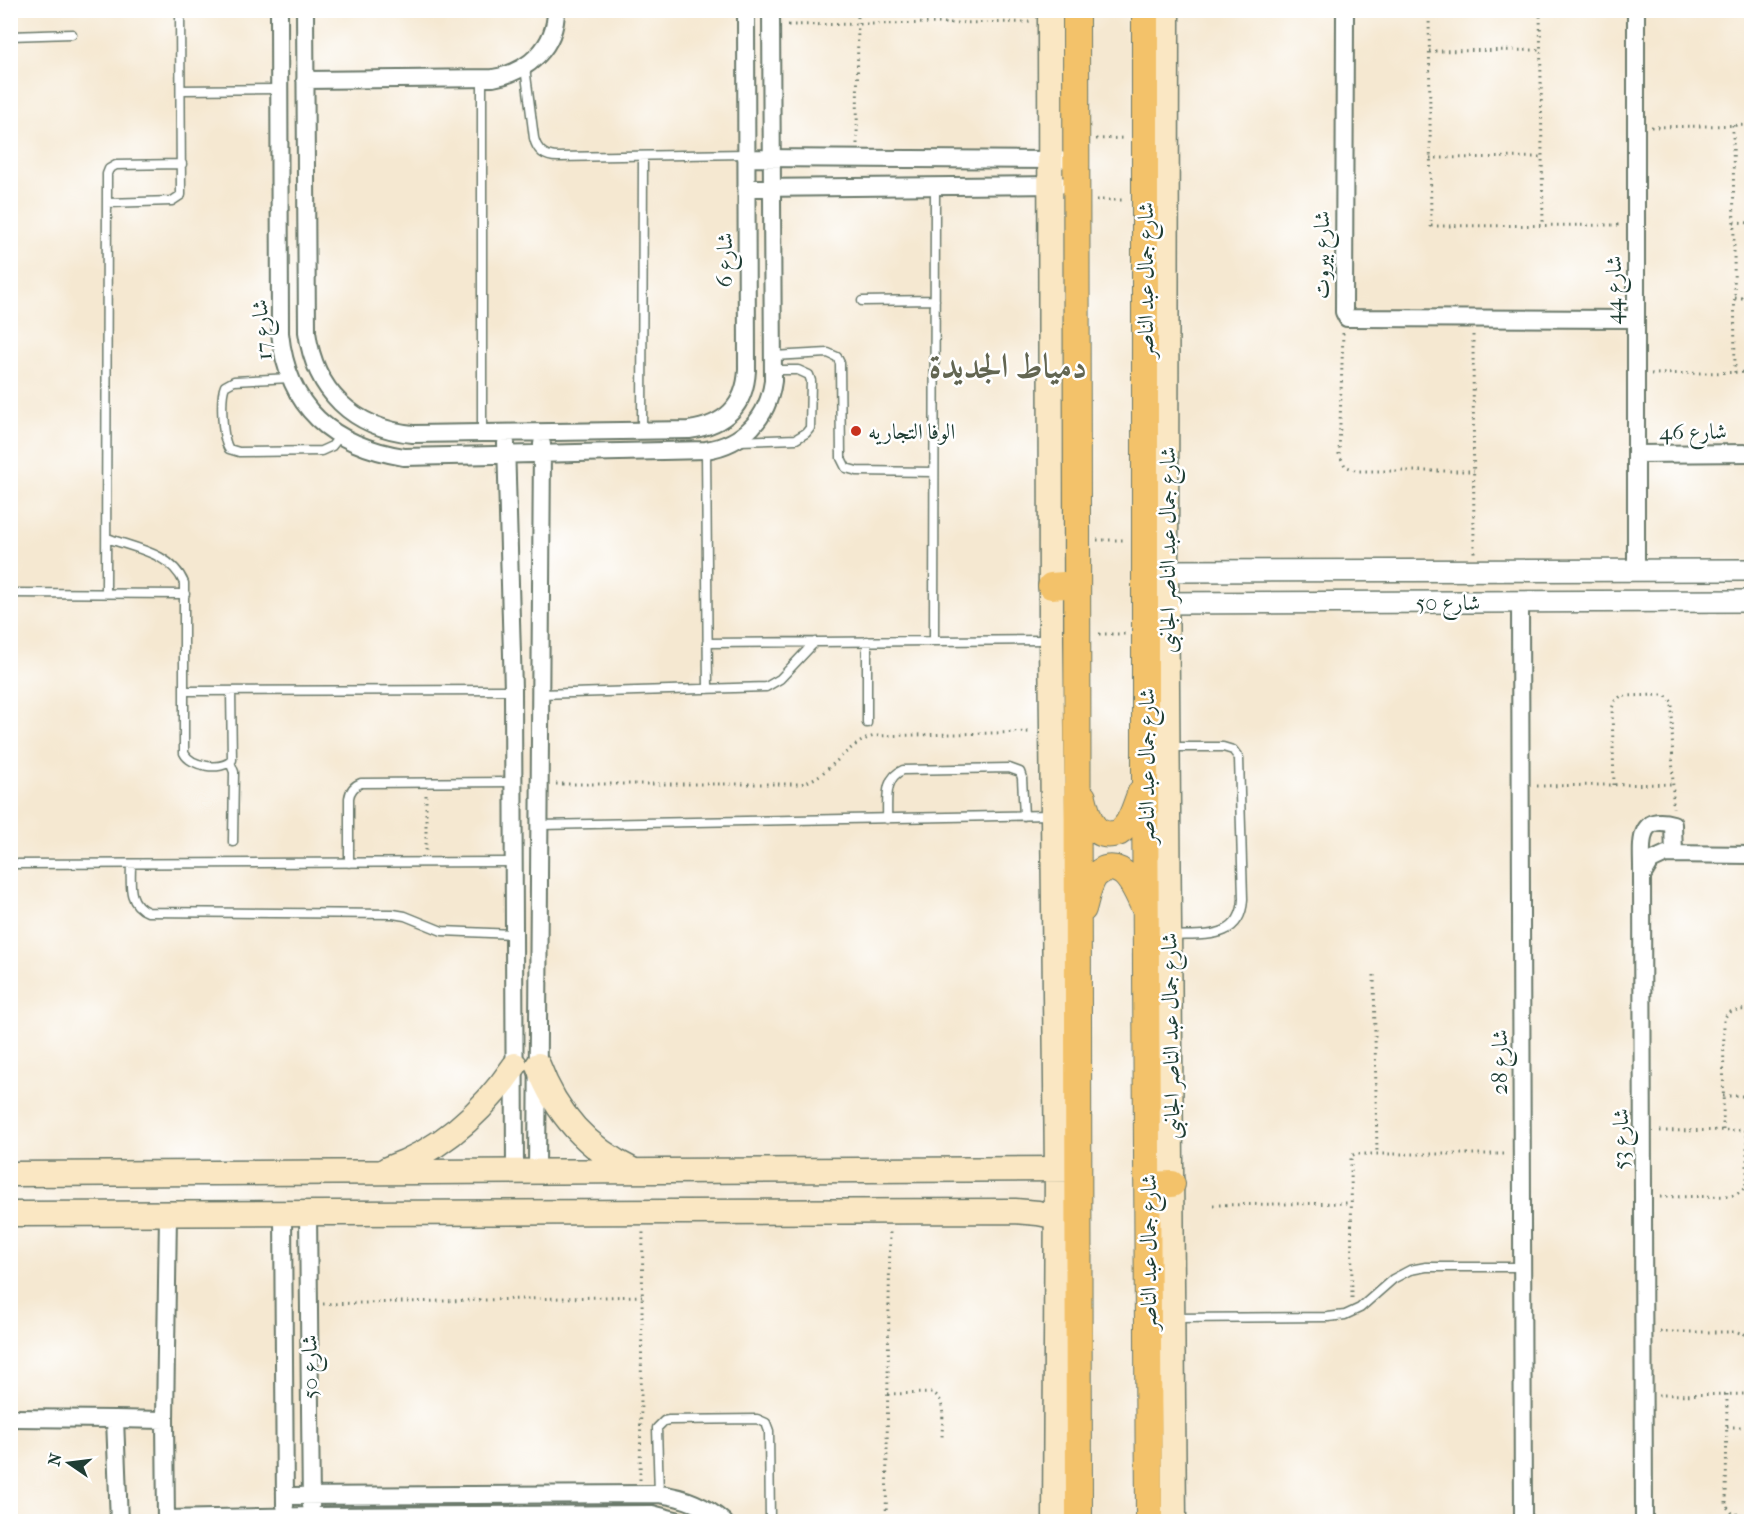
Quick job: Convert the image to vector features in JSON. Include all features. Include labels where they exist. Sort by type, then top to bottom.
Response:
[{"type":"main road","points":[[1067,1169],[1052,815],[1051,586],[1076,10]]},
{"type":"main road","name":"شارع جمال عبد الناصر","points":[[1145,10],[1145,540],[1155,571],[1156,602],[1145,634],[1145,780],[1147,912],[1160,1184],[1149,1521]]},
{"type":"main road","name":"شارع جمال عبد الناصر الجانبى","points":[[1155,571],[1167,10]]},
{"type":"main road","points":[[1050,16],[1068,172],[1077,540],[1077,927],[1055,1521]]},
{"type":"main road","points":[[1051,586],[1077,584]]},
{"type":"main road","name":"شارع جمال عبد الناصر الجانبى","points":[[1156,602],[1168,747],[1169,936],[1160,1184],[1173,1318],[1174,1521]]},
{"type":"main road","points":[[1077,780],[1092,825],[1096,830],[1109,835],[1116,834],[1127,826],[1145,780]]},
{"type":"main road","points":[[1077,927],[1093,879],[1096,874],[1108,868],[1121,870],[1126,874],[1147,912]]},
{"type":"main road","points":[[375,1173],[416,1156],[455,1132],[526,1065],[575,1129],[603,1154],[636,1172]]},
{"type":"main road","points":[[1067,1169],[21,1174],[11,1191],[12,1202],[17,1214],[1014,1211],[1067,1218]]},
{"type":"main road","points":[[1067,1218],[1079,1521]]},
{"type":"street","name":"شارع 17","points":[[279,10],[280,333],[285,364],[290,378],[297,392],[316,417],[340,436],[368,449],[404,457],[706,450]]},
{"type":"street","name":"شارع 17","points":[[305,10],[307,332],[312,358],[327,388],[356,416],[374,426],[399,433],[642,431]]},
{"type":"street","points":[[305,80],[505,76],[525,67],[542,52],[556,21],[556,10]]},
{"type":"street","name":"شارع بيروت","points":[[1345,10],[1344,312],[1347,318],[1636,319]]},
{"type":"street","name":"شارع 44","points":[[1636,10],[1636,570]]},
{"type":"street","name":"شارع 6","points":[[642,431],[689,430],[707,427],[724,418],[737,405],[745,389],[747,370],[746,12]]},
{"type":"street","points":[[706,450],[735,441],[752,428],[764,412],[772,392],[771,18]]},
{"type":"street","points":[[746,156],[857,159],[1068,172]]},
{"type":"street","points":[[800,159],[800,187]]},
{"type":"street","points":[[746,188],[935,186],[1068,172]]},
{"type":"street","points":[[506,433],[513,690],[514,934],[526,1065],[526,1172]]},
{"type":"street","points":[[526,1172],[526,1065],[540,825],[542,433]]},
{"type":"street","name":"شارع 46","points":[[1636,454],[1752,453]]},
{"type":"street","name":"شارع 50","points":[[1155,571],[1752,570]]},
{"type":"street","name":"شارع 28","points":[[1520,601],[1523,1521]]},
{"type":"street","name":"شارع 50","points":[[1156,602],[1752,601]]},
{"type":"street","name":"شارع 53","points":[[1644,1521],[1643,831],[1645,827],[1655,822],[1673,824]]},
{"type":"street","points":[[1673,824],[1674,854]]},
{"type":"street","points":[[1642,876],[1651,861],[1666,854],[1752,855]]},
{"type":"street","name":"شارع 50","points":[[283,1213],[285,1519]]},
{"type":"street","name":"شارع 50","points":[[308,1213],[311,1518]]},
{"type":"street","points":[[168,1214],[166,1520],[652,1514],[683,1521]]},
{"type":"street","points":[[10,1418],[165,1420]]},
{"type":"street","points":[[115,1419],[119,1521]]},
{"type":"street","points":[[285,1496],[659,1494],[697,1504],[724,1521]]},
{"type":"lane","points":[[107,203],[176,200],[182,191],[180,10]]},
{"type":"lane","points":[[10,36],[72,34]]},
{"type":"lane","points":[[525,67],[534,138],[536,145],[545,155],[558,157],[746,156]]},
{"type":"lane","points":[[482,78],[482,434]]},
{"type":"lane","points":[[181,90],[279,89]]},
{"type":"lane","points":[[642,431],[644,156]]},
{"type":"lane","points":[[106,593],[107,174],[112,167],[120,165],[182,164]]},
{"type":"lane","points":[[934,641],[935,186]]},
{"type":"lane","points":[[862,301],[935,300]]},
{"type":"lane","points":[[773,363],[828,353],[837,357],[840,363],[841,458],[846,468],[857,471],[934,472]]},
{"type":"lane","points":[[735,441],[796,439],[810,428],[811,381],[809,375],[804,371],[773,363]]},
{"type":"lane","points":[[290,378],[234,381],[225,386],[222,396],[225,440],[229,449],[239,452],[321,451],[332,446],[340,436]]},
{"type":"lane","points":[[706,450],[708,689]]},
{"type":"lane","points":[[107,538],[165,560],[172,564],[181,576],[185,594],[184,753],[197,765],[225,765],[232,758],[231,691]]},
{"type":"lane","points":[[10,593],[185,594]]},
{"type":"lane","points":[[707,643],[1051,640]]},
{"type":"lane","points":[[867,641],[867,723]]},
{"type":"lane","points":[[540,694],[758,688],[775,683],[815,642]]},
{"type":"lane","points":[[184,692],[513,690]]},
{"type":"lane","points":[[1168,747],[1228,748],[1233,750],[1239,758],[1243,899],[1243,907],[1237,922],[1223,933],[1169,936]]},
{"type":"lane","points":[[230,762],[234,772],[233,842]]},
{"type":"lane","points":[[887,819],[891,778],[903,770],[1015,769],[1022,778],[1024,816]]},
{"type":"lane","points":[[349,863],[349,798],[352,789],[361,783],[513,782]]},
{"type":"lane","points":[[540,825],[1052,815]]},
{"type":"lane","points":[[10,864],[514,862]]},
{"type":"lane","points":[[131,864],[132,896],[138,907],[148,912],[393,914],[405,916],[442,931],[514,934]]},
{"type":"lane","points":[[1173,1318],[1345,1315],[1360,1308],[1393,1279],[1410,1270],[1426,1267],[1522,1267]]},
{"type":"lane","points":[[659,1494],[657,1428],[660,1424],[669,1420],[757,1419],[766,1424],[769,1431],[770,1521]]},
{"type":"path","points":[[670,10],[678,13],[746,12]]},
{"type":"path","points":[[857,159],[858,10]]},
{"type":"path","points":[[1429,10],[1430,224],[1432,226],[1636,225]]},
{"type":"path","points":[[1540,10],[1543,225]]},
{"type":"path","points":[[771,18],[858,24],[1050,16]]},
{"type":"path","points":[[1430,51],[1540,50]]},
{"type":"path","points":[[1733,125],[1735,373]]},
{"type":"path","points":[[1636,127],[1752,125]]},
{"type":"path","points":[[1068,172],[1145,138]]},
{"type":"path","points":[[1430,158],[1542,157]]},
{"type":"path","points":[[1068,172],[1145,199]]},
{"type":"path","points":[[1734,222],[1752,223]]},
{"type":"path","points":[[1734,298],[1752,298]]},
{"type":"path","points":[[1344,312],[1339,454],[1345,466],[1357,471],[1474,471]]},
{"type":"path","points":[[1472,319],[1474,571]]},
{"type":"path","points":[[1636,375],[1752,372]]},
{"type":"path","points":[[1077,540],[1145,540]]},
{"type":"path","points":[[1077,634],[1145,634]]},
{"type":"path","points":[[1614,785],[1612,708],[1615,701],[1621,696],[1665,695],[1672,702],[1673,824]]},
{"type":"path","points":[[540,784],[801,784],[817,778],[860,741],[874,736],[1052,732]]},
{"type":"path","points":[[426,783],[426,862]]},
{"type":"path","points":[[1520,787],[1673,784]]},
{"type":"path","points":[[1374,975],[1377,1154]]},
{"type":"path","points":[[1723,1130],[1724,1019],[1734,1010],[1752,1010]]},
{"type":"path","points":[[1643,1197],[1731,1196],[1741,1192],[1747,1178],[1749,1096],[1723,1096]]},
{"type":"path","points":[[1643,1131],[1747,1130]]},
{"type":"path","points":[[1353,1311],[1350,1157],[1353,1154],[1521,1154]]},
{"type":"path","points":[[1213,1205],[1350,1203]]},
{"type":"path","points":[[886,1521],[891,1211]]},
{"type":"path","points":[[640,1494],[643,1212]]},
{"type":"path","points":[[309,1304],[642,1296]]},
{"type":"path","points":[[1643,1333],[1737,1332],[1744,1334],[1749,1341],[1750,1427],[1727,1427]]},
{"type":"path","points":[[888,1394],[932,1393],[938,1396],[942,1402],[942,1437]]},
{"type":"path","points":[[1727,1394],[1726,1506],[1733,1515],[1752,1515]]},
{"type":"path","points":[[1644,1396],[1749,1394]]},
{"type":"place","name":"الوفا التجاريه","points":[[856,431]]},
{"type":"district","name":"دمياط الجديدة","points":[[1008,365]]}]
